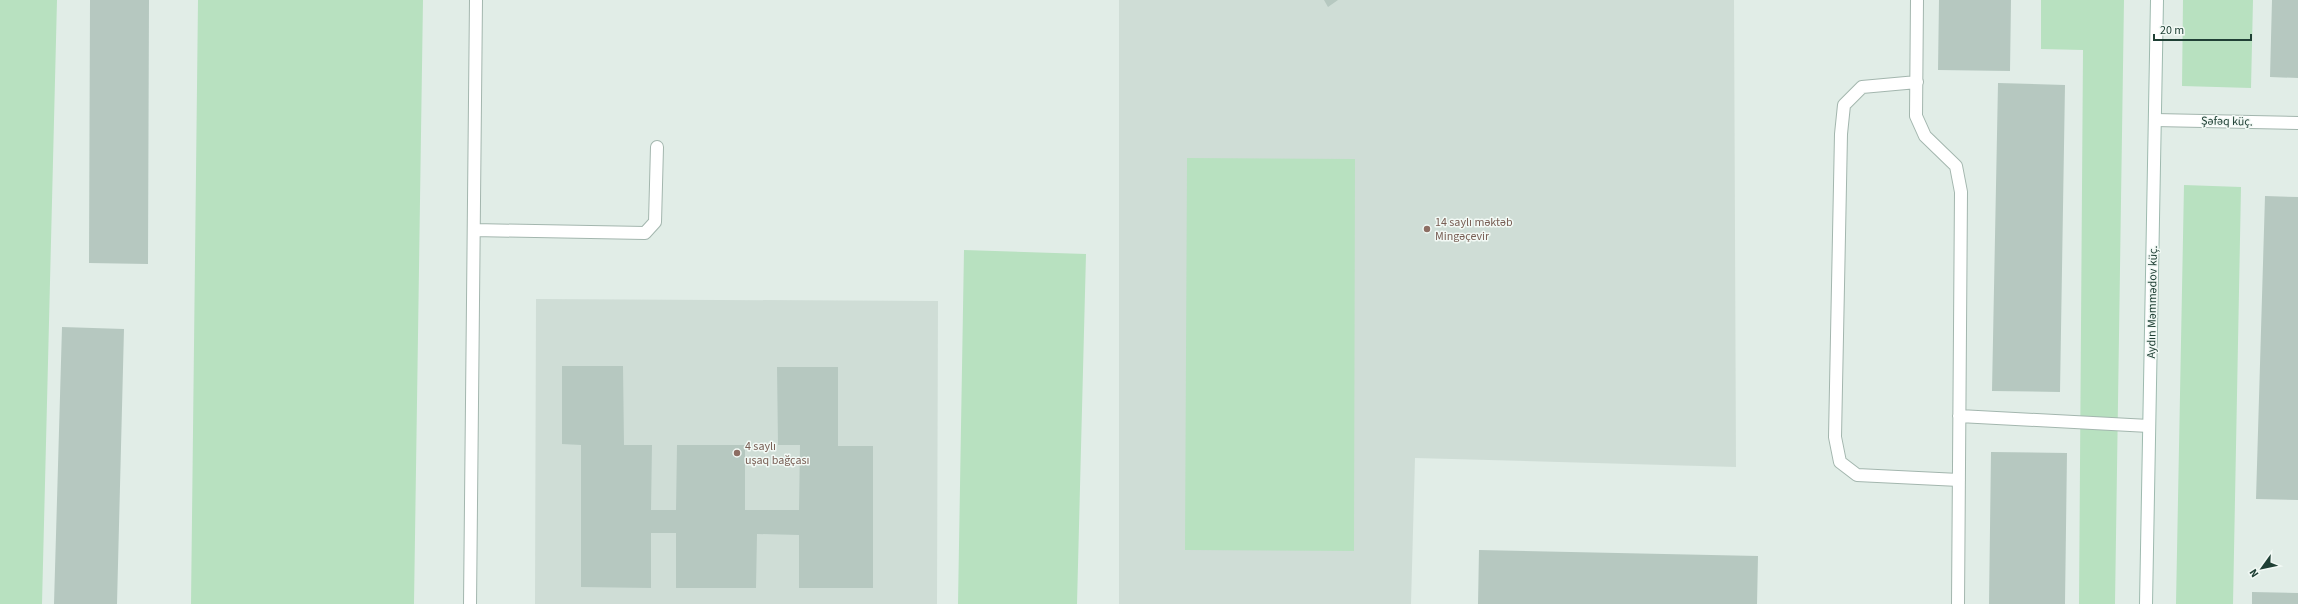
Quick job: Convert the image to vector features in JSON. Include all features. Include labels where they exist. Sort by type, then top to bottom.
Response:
[{"type":"street","points":[[470,604],[476,0]]},
{"type":"street","points":[[1918,0],[1916,116],[1925,136],[1956,166],[1961,192],[1958,604]]},
{"type":"street","name":"Aydın Məmmədov küç.","points":[[2146,604],[2157,0]]},
{"type":"street","points":[[1917,82],[1862,87],[1844,105],[1834,437],[1840,462],[1857,475],[1959,480]]},
{"type":"street","name":"Şəfəq küç.","points":[[2155,120],[2298,122]]},
{"type":"street","points":[[474,230],[645,233],[655,222],[657,146]]},
{"type":"street","points":[[1959,416],[2149,426]]},
{"type":"shaded area","name":"14 saylı məktəb Mingəçevir","points":[[1119,0],[1734,0],[1736,467],[1415,458],[1411,604],[1119,604]]},
{"type":"shaded area","name":"4 saylı uşaq bağçası","points":[[536,299],[938,301],[937,604],[535,604]]},
{"type":"green space","points":[[0,0],[57,0],[42,604],[0,604]]},
{"type":"green space","points":[[198,0],[423,0],[414,604],[191,604]]},
{"type":"green space","points":[[2041,0],[2124,0],[2115,604],[2079,604],[2083,50],[2041,49]]},
{"type":"green space","points":[[2183,0],[2253,0],[2251,88],[2182,86]]},
{"type":"green space","points":[[1187,158],[1355,159],[1354,551],[1185,550]]},
{"type":"green space","points":[[2184,185],[2241,187],[2233,604],[2176,604]]},
{"type":"green space","points":[[964,250],[1086,254],[1077,604],[958,604]]},
{"type":"building","points":[[90,0],[149,0],[148,264],[89,263]]},
{"type":"building","points":[[1324,0],[1338,0],[1328,7]]},
{"type":"building","points":[[1939,0],[2011,0],[2010,71],[1938,70]]},
{"type":"building","points":[[2272,0],[2298,0],[2298,78],[2270,77]]},
{"type":"building","points":[[1998,83],[2065,85],[2060,392],[1992,391]]},
{"type":"building","points":[[2265,196],[2298,197],[2298,500],[2256,499]]},
{"type":"building","points":[[62,327],[124,329],[117,604],[54,604]]},
{"type":"building","points":[[562,366],[623,366],[624,445],[652,445],[651,510],[676,510],[677,445],[745,445],[745,510],[799,510],[800,445],[778,445],[777,367],[838,367],[838,446],[873,446],[873,588],[799,588],[799,535],[757,534],[756,588],[676,588],[676,533],[651,533],[651,588],[581,587],[581,445],[562,444]]},
{"type":"building","points":[[1991,452],[2067,453],[2065,604],[1989,604]]},
{"type":"building","points":[[1479,550],[1758,556],[1757,604],[1478,604]]},
{"type":"building","points":[[2252,592],[2298,593],[2298,604],[2252,604]]},
{"type":"place","name":"14 saylı məktəb Mingəçevir","points":[[1427,229]]},
{"type":"place","name":"4 saylı uşaq bağçası","points":[[737,453]]}]
